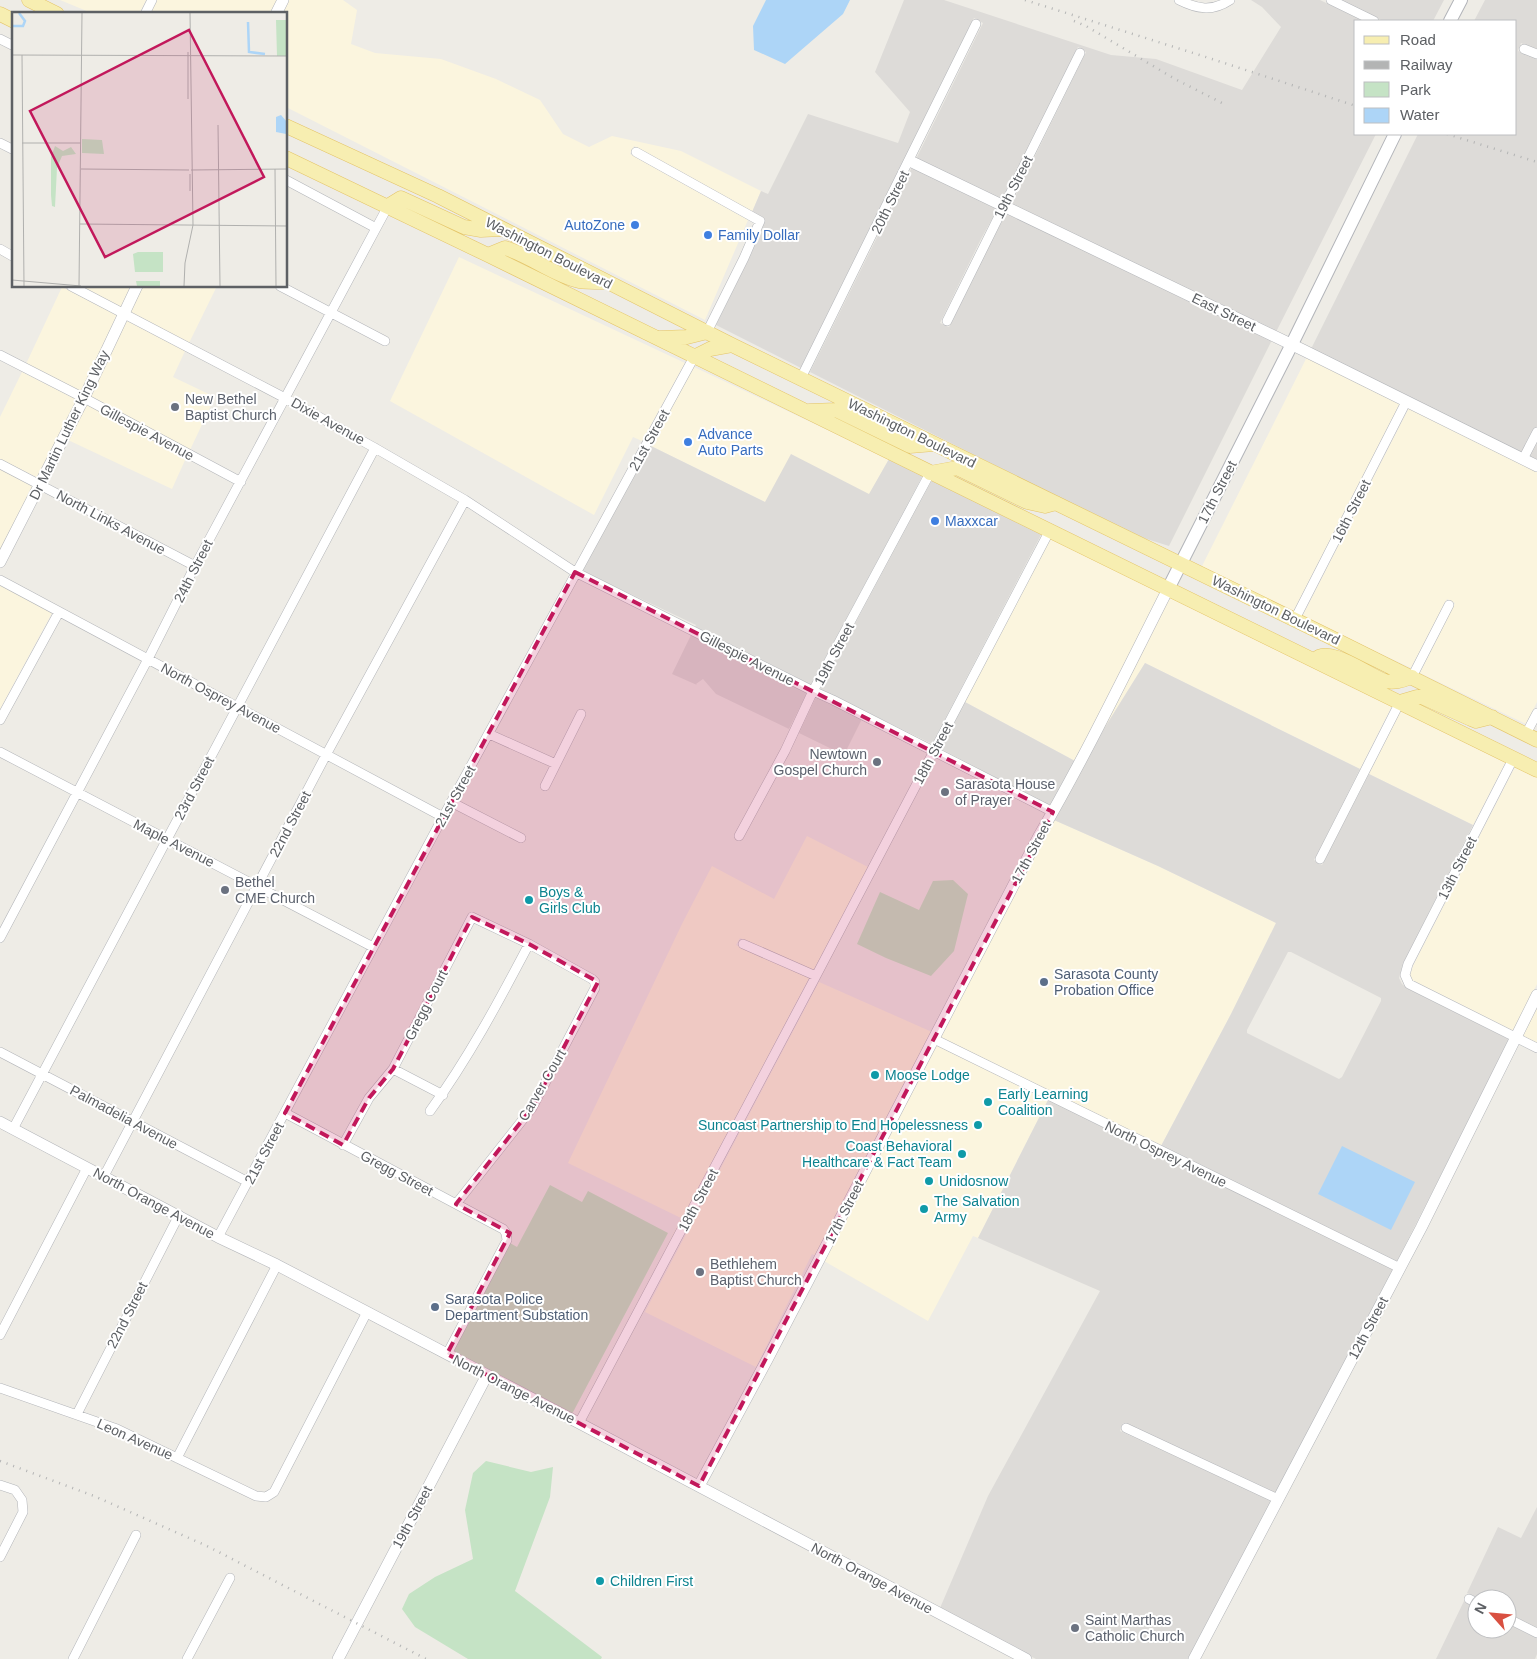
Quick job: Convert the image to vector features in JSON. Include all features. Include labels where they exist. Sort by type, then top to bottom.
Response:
[{"type":"main road","points":[[29,0],[53,12]]},
{"type":"main road","points":[[1451,20],[1461,0]]},
{"type":"main road","points":[[0,14],[12,20]]},
{"type":"main road","name":"Washington Boulevard","points":[[288,127],[438,196],[732,345],[1181,563],[1532,737]]},
{"type":"main road","name":"17th Street","points":[[1168,589],[1292,344],[1395,135]]},
{"type":"main road","name":"Washington Boulevard","points":[[288,159],[658,338],[1537,770]]},
{"type":"main road","points":[[388,206],[401,198],[464,227],[481,230],[502,229]]},
{"type":"main road","points":[[488,255],[505,248],[516,251],[578,281],[606,282]]},
{"type":"main road","points":[[658,338],[687,337],[707,332]]},
{"type":"main road","points":[[694,357],[710,349],[732,345]]},
{"type":"main road","points":[[806,411],[836,410],[910,446],[934,444]]},
{"type":"main road","points":[[930,472],[957,468],[1028,502],[1045,506],[1057,503]]},
{"type":"main road","points":[[1315,660],[1327,655],[1347,662],[1385,681],[1400,681],[1412,677]]},
{"type":"main road","points":[[1400,702],[1422,697],[1471,719],[1481,720],[1492,717]]},
{"type":"street","points":[[146,12],[152,0]]},
{"type":"street","points":[[277,12],[283,0]]},
{"type":"street","points":[[1179,0],[1199,8],[1212,9],[1230,0]]},
{"type":"street","points":[[1330,0],[1372,20]]},
{"type":"street","name":"20th Street","points":[[801,378],[910,161],[976,24]]},
{"type":"street","points":[[0,39],[12,45]]},
{"type":"street","points":[[1524,49],[1537,54]]},
{"type":"street","name":"19th Street","points":[[946,321],[1080,53]]},
{"type":"street","points":[[0,143],[12,149]]},
{"type":"street","points":[[636,152],[760,221],[744,258],[707,332]]},
{"type":"street","name":"East Street","points":[[910,161],[1292,344],[1537,466]]},
{"type":"street","points":[[288,181],[376,228]]},
{"type":"street","name":"24th Street","points":[[0,938],[148,659],[195,566],[388,206]]},
{"type":"street","points":[[0,249],[12,255]]},
{"type":"street","name":"Dixie Avenue","points":[[75,288],[285,398],[375,448],[465,500],[576,572]]},
{"type":"street","name":"Dr Martin Luther King Way","points":[[0,562],[84,398],[135,288]]},
{"type":"street","points":[[284,288],[385,341]]},
{"type":"street","name":"Gillespie Avenue","points":[[0,356],[84,398],[240,482]]},
{"type":"street","name":"21st Street","points":[[218,1237],[451,802],[694,357]]},
{"type":"street","name":"16th Street","points":[[1295,620],[1406,402]]},
{"type":"street","points":[[1523,459],[1537,432]]},
{"type":"street","name":"23rd Street","points":[[14,1129],[166,839],[238,708],[375,448]]},
{"type":"street","name":"North Links Avenue","points":[[0,464],[195,566]]},
{"type":"street","name":"19th Street","points":[[739,836],[785,750],[813,691],[930,472]]},
{"type":"street","name":"22nd Street","points":[[104,1176],[326,754],[465,500]]},
{"type":"street","name":"18th Street","points":[[580,1423],[1050,530]]},
{"type":"street","name":"Gillespie Avenue","points":[[576,572],[934,750],[1053,812]]},
{"type":"street","name":"North Osprey Avenue","points":[[0,580],[443,817]]},
{"type":"street","name":"17th Street","points":[[699,1486],[1130,668],[1168,589]]},
{"type":"street","points":[[1412,677],[1449,605]]},
{"type":"street","points":[[0,720],[59,612]]},
{"type":"street","points":[[1320,859],[1400,702]]},
{"type":"street","points":[[1532,737],[1537,713]]},
{"type":"street","points":[[545,786],[581,714]]},
{"type":"street","points":[[489,734],[556,764]]},
{"type":"street","name":"Maple Avenue","points":[[0,752],[373,948]]},
{"type":"street","name":"13th Street","points":[[1513,758],[1408,964],[1405,975],[1409,984],[1517,1037]]},
{"type":"street","points":[[451,802],[522,838]]},
{"type":"street","name":"Gregg Court","points":[[343,1145],[369,1098],[393,1069],[472,917],[529,944]]},
{"type":"street","points":[[430,1111],[443,1094],[495,1009],[529,944]]},
{"type":"street","name":"Carver Court","points":[[456,1204],[532,1108],[595,988],[595,982],[592,979],[529,944]]},
{"type":"street","points":[[742,944],[816,976]]},
{"type":"street","name":"12th Street","points":[[1194,1659],[1400,1268],[1537,995]]},
{"type":"street","points":[[1517,1037],[1537,1048]]},
{"type":"street","name":"North Osprey Avenue","points":[[934,1039],[1400,1268]]},
{"type":"street","name":"Palmadelia Avenue","points":[[0,1052],[248,1182]]},
{"type":"street","points":[[393,1069],[443,1094]]},
{"type":"street","name":"Gregg Street","points":[[285,1113],[503,1229],[507,1240],[446,1354]]},
{"type":"street","name":"North Orange Avenue","points":[[0,1122],[218,1237],[277,1265],[580,1423],[1026,1659]]},
{"type":"street","points":[[0,1335],[87,1168]]},
{"type":"street","name":"22nd Street","points":[[77,1414],[179,1215]]},
{"type":"street","points":[[177,1458],[277,1265]]},
{"type":"street","name":"Leon Avenue","points":[[0,1388],[116,1429],[256,1496],[266,1497],[274,1492],[367,1312]]},
{"type":"street","name":"19th Street","points":[[338,1659],[487,1375]]},
{"type":"street","points":[[1126,1428],[1278,1499]]},
{"type":"street","points":[[0,1485],[15,1490],[22,1500],[23,1512],[0,1557]]},
{"type":"street","points":[[73,1659],[136,1535]]},
{"type":"street","points":[[187,1659],[230,1578]]},
{"type":"street","points":[[1517,1623],[1537,1633]]},
{"type":"highlighted area","points":[[575,572],[1053,812],[699,1486],[447,1354],[510,1233],[456,1204],[532,1108],[598,982],[529,944],[472,917],[393,1069],[369,1098],[343,1145],[285,1113]]},
{"type":"shaded area","points":[[60,0],[146,0],[140,12],[89,12]]},
{"type":"shaded area","points":[[157,0],[277,0],[271,12],[151,12]]},
{"type":"shaded area","points":[[288,0],[343,0],[357,10],[351,44],[375,53],[441,59],[496,79],[540,100],[563,134],[589,147],[612,136],[681,151],[761,191],[752,212],[634,146],[630,154],[748,220],[705,320],[288,108],[288,12],[282,12]]},
{"type":"shaded area","points":[[904,0],[944,0],[1111,55],[1156,59],[1242,90],[1281,27],[1262,7],[1251,0],[1320,0],[1361,20],[1354,20],[1354,135],[1375,135],[1276,332],[1011,205],[1086,52],[1078,47],[1002,201],[916,159],[983,23],[974,18],[801,368],[716,325],[764,223],[762,217],[752,212],[761,191],[768,194],[808,114],[898,143],[910,112],[875,72]]},
{"type":"shaded area","points":[[1340,0],[1444,0],[1434,20],[1381,20]]},
{"type":"shaded area","points":[[1485,0],[1537,0],[1537,49],[1521,43],[1518,51],[1537,59],[1537,460],[1311,349],[1418,135],[1517,135],[1517,20],[1475,20]]},
{"type":"shaded area","points":[[912,167],[998,208],[940,323],[949,327],[990,243],[1007,213],[1272,340],[1169,546],[1131,534],[810,372]]},
{"type":"shaded area","points":[[459,257],[685,363],[642,441],[633,437],[594,515],[390,401]]},
{"type":"shaded area","points":[[62,288],[117,315],[81,392],[26,364]]},
{"type":"shaded area","points":[[84,288],[130,288],[121,307]]},
{"type":"shaded area","points":[[141,288],[216,288],[189,343],[129,312]]},
{"type":"shaded area","points":[[126,320],[185,351],[173,377],[215,397],[190,450],[90,396]]},
{"type":"shaded area","points":[[1307,357],[1400,403],[1293,612],[1201,568]]},
{"type":"shaded area","points":[[694,367],[889,459],[869,495],[765,502],[651,446]]},
{"type":"shaded area","points":[[22,372],[77,400],[38,478],[0,459],[0,417]]},
{"type":"shaded area","points":[[86,404],[186,458],[172,489],[68,440]]},
{"type":"shaded area","points":[[1409,408],[1537,471],[1537,702],[1526,724],[1420,673],[1455,603],[1447,599],[1411,668],[1302,617]]},
{"type":"shaded area","points":[[651,446],[765,502],[791,454],[869,494],[889,459],[923,475],[811,685],[695,627],[696,625],[582,571]]},
{"type":"shaded area","points":[[0,469],[34,486],[0,551]]},
{"type":"shaded area","points":[[932,480],[1042,533],[932,744],[820,689]]},
{"type":"shaded area","points":[[1051,538],[1161,591],[1075,761],[965,702]]},
{"type":"shaded area","points":[[0,585],[52,613],[0,709]]},
{"type":"shaded area","points":[[1170,596],[1393,704],[1360,769],[1145,663],[1097,740]]},
{"type":"shaded area","points":[[691,635],[807,693],[789,729],[716,694],[703,679],[697,685],[672,674]]},
{"type":"shaded area","points":[[1145,663],[1360,769],[1314,860],[1322,865],[1369,774],[1473,825],[1404,962],[1399,978],[1407,988],[1510,1039],[1397,1261],[1161,1146],[1231,1014],[1276,923],[1158,866],[1054,820],[1097,740]],"holes":[[[1288,952],[1381,998],[1342,1077],[1339,1079],[1247,1033]]]},
{"type":"shaded area","points":[[816,697],[862,719],[844,755],[799,733]]},
{"type":"shaded area","points":[[965,702],[1075,761],[1051,806],[941,749]]},
{"type":"shaded area","points":[[1402,708],[1507,760],[1473,825],[1369,774]]},
{"type":"shaded area","points":[[1516,765],[1537,775],[1537,984],[1514,1031],[1412,980],[1410,976],[1413,966]]},
{"type":"shaded area","points":[[1054,820],[1158,866],[1276,923],[1231,1014],[1161,1146],[940,1037]]},
{"type":"shaded area","points":[[807,836],[868,867],[813,971],[740,938],[736,945],[809,978],[661,1259],[681,1218],[568,1163],[682,924],[712,866],[774,899]]},
{"type":"shaded area","points":[[819,982],[932,1032],[816,1256],[812,1254],[756,1367],[645,1312]]},
{"type":"shaded area","points":[[1537,1007],[1537,1043],[1523,1036]]},
{"type":"shaded area","points":[[936,1045],[1048,1100],[978,1238],[973,1236],[928,1321],[824,1261]]},
{"type":"shaded area","points":[[1048,1100],[1393,1269],[1276,1493],[1123,1423],[1120,1431],[1272,1501],[1188,1659],[1036,1659],[940,1608],[988,1496],[1100,1291],[978,1238]]},
{"type":"shaded area","points":[[1537,1507],[1537,1628],[1517,1618],[1517,1589],[1469,1589],[1498,1527],[1521,1538]]},
{"type":"shaded area","points":[[1464,1601],[1467,1602],[1467,1639],[1517,1639],[1517,1628],[1537,1638],[1537,1654],[1535,1659],[1436,1659]]},
{"type":"green space","points":[[953,880],[968,894],[954,951],[931,976],[857,944],[880,892],[919,910],[933,881]]},
{"type":"green space","points":[[550,1185],[582,1202],[588,1191],[668,1233],[572,1414],[453,1351],[510,1243],[517,1247]]},
{"type":"green space","points":[[486,1461],[531,1472],[553,1467],[550,1497],[515,1591],[602,1657],[601,1659],[468,1659],[415,1627],[402,1609],[409,1594],[435,1577],[473,1559],[465,1510],[473,1473]]},
{"type":"water","points":[[766,0],[850,0],[843,14],[785,64],[754,50],[753,26]]},
{"type":"water","points":[[1342,1146],[1415,1182],[1391,1230],[1318,1194]]},
{"type":"railway","points":[[1025,0],[1354,105]]},
{"type":"railway","points":[[1074,21],[1086,26],[1175,79],[1224,104]]},
{"type":"railway","points":[[1450,135],[1537,162]]},
{"type":"railway","points":[[0,1461],[94,1496],[207,1546],[426,1659]]},
{"type":"place","name":"AutoZone","points":[[635,225]]},
{"type":"place","name":"Family Dollar","points":[[708,235]]},
{"type":"place","name":"New Bethel Baptist Church","points":[[175,407]]},
{"type":"place","name":"Advance Auto Parts","points":[[688,442]]},
{"type":"place","name":"Maxxcar","points":[[935,521]]},
{"type":"place","name":"Newtown Gospel Church","points":[[877,762]]},
{"type":"place","name":"Sarasota House of Prayer","points":[[945,792]]},
{"type":"place","name":"Bethel CME Church","points":[[225,890]]},
{"type":"place","name":"Boys & Girls Club","points":[[529,900]]},
{"type":"place","name":"Sarasota County Probation Office","points":[[1044,982]]},
{"type":"place","name":"Moose Lodge","points":[[875,1075]]},
{"type":"place","name":"Early Learning Coalition","points":[[988,1102]]},
{"type":"place","name":"Suncoast Partnership to End Hopelessness","points":[[978,1125]]},
{"type":"place","name":"Coast Behavioral Healthcare & Fact Team","points":[[962,1154]]},
{"type":"place","name":"Unidosnow","points":[[929,1181]]},
{"type":"place","name":"The Salvation Army","points":[[924,1209]]},
{"type":"place","name":"Bethlehem Baptist Church","points":[[700,1272]]},
{"type":"place","name":"Sarasota Police Department Substation","points":[[435,1307]]},
{"type":"place","name":"Children First","points":[[600,1581]]},
{"type":"place","name":"Saint Marthas Catholic Church","points":[[1075,1628]]}]
